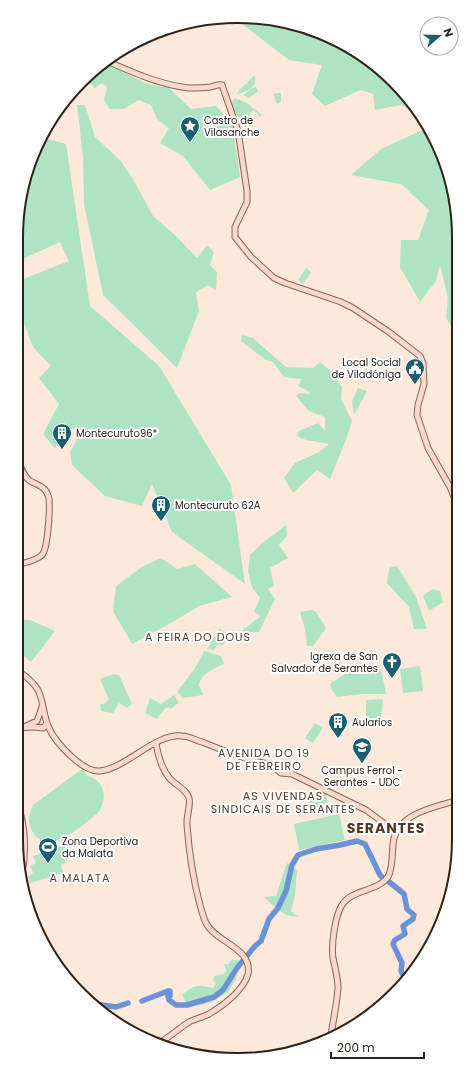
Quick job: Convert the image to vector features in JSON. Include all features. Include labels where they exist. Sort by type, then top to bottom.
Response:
[{"type":"main road","points":[[112,63],[154,80],[184,87],[204,88],[220,84],[226,96],[238,132],[247,191],[247,202],[235,227],[235,237],[251,257],[274,278],[341,302],[353,308],[389,332],[420,356],[423,363],[424,384],[418,405],[417,415],[428,448],[446,479],[452,493]]},
{"type":"main road","points":[[23,470],[26,477],[46,490],[49,500],[47,539],[44,551],[42,555],[37,558],[23,563]]},
{"type":"main road","points":[[23,674],[36,688],[51,733],[74,760],[92,771],[96,772],[110,769],[171,736],[182,736],[279,768],[281,773],[285,771],[292,774],[366,810],[396,832]]},
{"type":"main road","points":[[42,703],[42,711],[37,725],[51,733]]},
{"type":"main road","points":[[24,727],[43,718],[47,722]]},
{"type":"main road","points":[[24,727],[41,728],[47,722]]},
{"type":"main road","points":[[156,743],[158,756],[164,770],[175,784],[188,795],[189,799],[186,817],[193,876],[206,922],[215,934],[244,956],[248,967],[247,977],[233,997],[207,1015],[191,1021],[163,1040]]},
{"type":"main road","points":[[332,1031],[338,990],[333,948],[335,925],[340,909],[346,900],[380,884],[388,877],[396,832],[406,821],[420,812],[452,802]]},
{"type":"main road","points":[[23,825],[24,860]]},
{"type":"green space","points":[[241,23],[252,23],[293,30],[320,39],[332,45],[357,59],[379,76],[399,96],[410,110],[401,105],[375,110],[373,94],[360,90],[325,106],[312,94],[322,65],[289,60]]},
{"type":"green space","points":[[109,65],[147,84],[169,88],[191,109],[216,106],[232,123],[240,177],[210,190],[183,156],[160,143],[169,128],[157,119],[151,105],[139,100],[123,109],[110,109],[104,100],[107,87],[102,83],[95,88],[89,83]]},
{"type":"green space","points":[[255,75],[254,84],[245,92],[237,94],[239,90]]},
{"type":"green space","points":[[256,87],[258,91],[249,98],[243,95],[252,88]]},
{"type":"green space","points":[[281,93],[281,102],[277,104],[273,94]]},
{"type":"green space","points":[[235,98],[247,103],[262,115],[260,117],[254,110],[249,114],[251,118],[247,121],[240,119],[236,114],[232,102]]},
{"type":"green space","points":[[77,105],[85,105],[95,137],[120,160],[133,179],[153,216],[175,235],[197,258],[207,245],[214,252],[210,265],[217,272],[216,290],[208,285],[196,292],[199,311],[177,368],[103,295],[84,204],[83,157]]},
{"type":"green space","points":[[423,130],[436,155],[445,182],[452,223],[452,328],[446,318],[448,298],[440,265],[436,281],[420,302],[400,267],[401,240],[418,240],[429,210],[401,184],[351,175],[381,149]]},
{"type":"green space","points":[[47,139],[66,144],[90,306],[159,366],[231,485],[245,584],[172,532],[152,484],[142,506],[105,496],[72,465],[70,452],[80,434],[73,428],[55,448],[43,434],[59,404],[39,378],[51,366],[33,347],[23,321],[23,279],[69,261],[60,242],[23,259],[23,223],[27,196],[34,169]]},
{"type":"green space","points":[[306,268],[311,272],[303,284],[298,280]]},
{"type":"green space","points":[[242,335],[253,338],[286,367],[313,368],[320,362],[331,371],[342,387],[341,399],[352,421],[330,479],[317,470],[293,493],[284,478],[295,463],[319,452],[329,444],[306,440],[297,436],[299,431],[318,423],[325,431],[325,417],[309,411],[296,396],[299,393],[310,394],[308,391],[298,386],[302,379],[284,377],[273,362],[266,360],[241,341]]},
{"type":"green space","points":[[358,388],[367,391],[354,415],[352,401]]},
{"type":"green space","points":[[286,525],[287,536],[279,545],[288,558],[270,568],[274,586],[268,589],[275,599],[259,632],[240,632],[261,616],[254,612],[260,598],[252,587],[248,571],[250,555],[261,544]]},
{"type":"green space","points":[[161,558],[177,569],[195,564],[232,597],[199,606],[132,644],[113,611],[116,586],[142,567]]},
{"type":"green space","points":[[397,566],[416,597],[427,629],[414,629],[409,607],[387,583],[389,568]]},
{"type":"green space","points":[[432,589],[440,591],[443,602],[429,611],[423,596]]},
{"type":"green space","points":[[312,610],[316,612],[326,628],[313,646],[307,646],[305,629],[300,612]]},
{"type":"green space","points":[[23,620],[30,620],[55,631],[31,662],[23,655]]},
{"type":"green space","points":[[220,628],[226,634],[225,642],[223,645],[217,645],[214,650],[207,649]]},
{"type":"green space","points":[[204,651],[221,656],[224,664],[202,677],[199,685],[203,695],[183,698],[177,692],[195,668]]},
{"type":"green space","points":[[420,666],[423,691],[403,693],[400,669]]},
{"type":"green space","points":[[381,669],[386,694],[362,694],[337,697],[332,690],[330,684],[348,672]]},
{"type":"green space","points":[[114,674],[119,675],[132,704],[127,708],[119,703],[113,713],[101,711],[100,704],[103,704],[109,700],[100,679]]},
{"type":"green space","points":[[174,695],[179,702],[171,709],[166,707],[157,719],[145,713],[150,698],[161,704]]},
{"type":"green space","points":[[383,699],[380,727],[366,724],[366,700]]},
{"type":"green space","points":[[315,723],[323,728],[313,743],[305,738]]},
{"type":"green space","name":"Zona Deportiva da Malata","points":[[82,769],[86,775],[97,781],[101,786],[104,797],[101,809],[97,814],[74,832],[65,837],[56,841],[47,842],[39,839],[32,831],[29,824],[33,805]]},
{"type":"green space","points":[[326,794],[328,805],[308,808],[306,797]]},
{"type":"green space","points":[[339,814],[345,840],[299,850],[294,824]]},
{"type":"green space","name":"Zona Deportiva da Malata","points":[[65,845],[68,853],[63,855],[66,863],[61,865],[63,873],[30,883],[28,877],[33,873],[30,866],[36,863],[33,856]]},
{"type":"green space","points":[[287,863],[297,871],[295,895],[291,911],[299,917],[289,916],[275,908],[264,897],[276,896]]},
{"type":"green space","points":[[232,960],[239,960],[236,979],[228,992],[203,1005],[188,1006],[182,995],[197,986],[213,988],[216,983],[212,980],[215,976],[224,974],[226,970],[224,964],[228,964]]},
{"type":"waterway","points":[[142,1001],[170,991],[170,996],[168,996],[169,1000],[176,1005],[187,1005],[214,997],[223,990],[237,968],[261,941],[269,919],[278,908],[286,891],[292,865],[298,855],[316,849],[357,841],[365,844],[382,877]]},
{"type":"waterway","points":[[388,881],[404,894],[407,909],[414,915],[413,919],[403,926],[405,934],[395,940],[393,944],[402,963],[401,971],[403,975]]},
{"type":"waterway","points":[[102,1005],[116,1007],[128,1003]]},
{"type":"place","name":"Castro de Vilasanche","points":[[190,143]]},
{"type":"place","name":"Local Social de Viladóniga","points":[[415,385]]},
{"type":"place","name":"Montecuruto96*","points":[[62,450]]},
{"type":"place","name":"Montecuruto 62A","points":[[161,522]]},
{"type":"place","name":"Igrexa de San Salvador de Serantes","points":[[392,679]]},
{"type":"place","name":"Aularios","points":[[338,739]]},
{"type":"place","name":"Campus Ferrol - Serantes - UDC","points":[[362,764]]},
{"type":"place","name":"Zona Deportiva da Malata","points":[[48,864]]},
{"type":"district","name":"A FEIRA DO DOUS","points":[[198,637]]},
{"type":"district","name":"AVENIDA DO 19 DE FEBREIRO","points":[[264,759]]},
{"type":"district","name":"AS VIVENDAS SINDICAIS DE SERANTES","points":[[283,802]]},
{"type":"district","name":"SERANTES","points":[[386,828]]},
{"type":"district","name":"A MALATA","points":[[80,878]]}]
